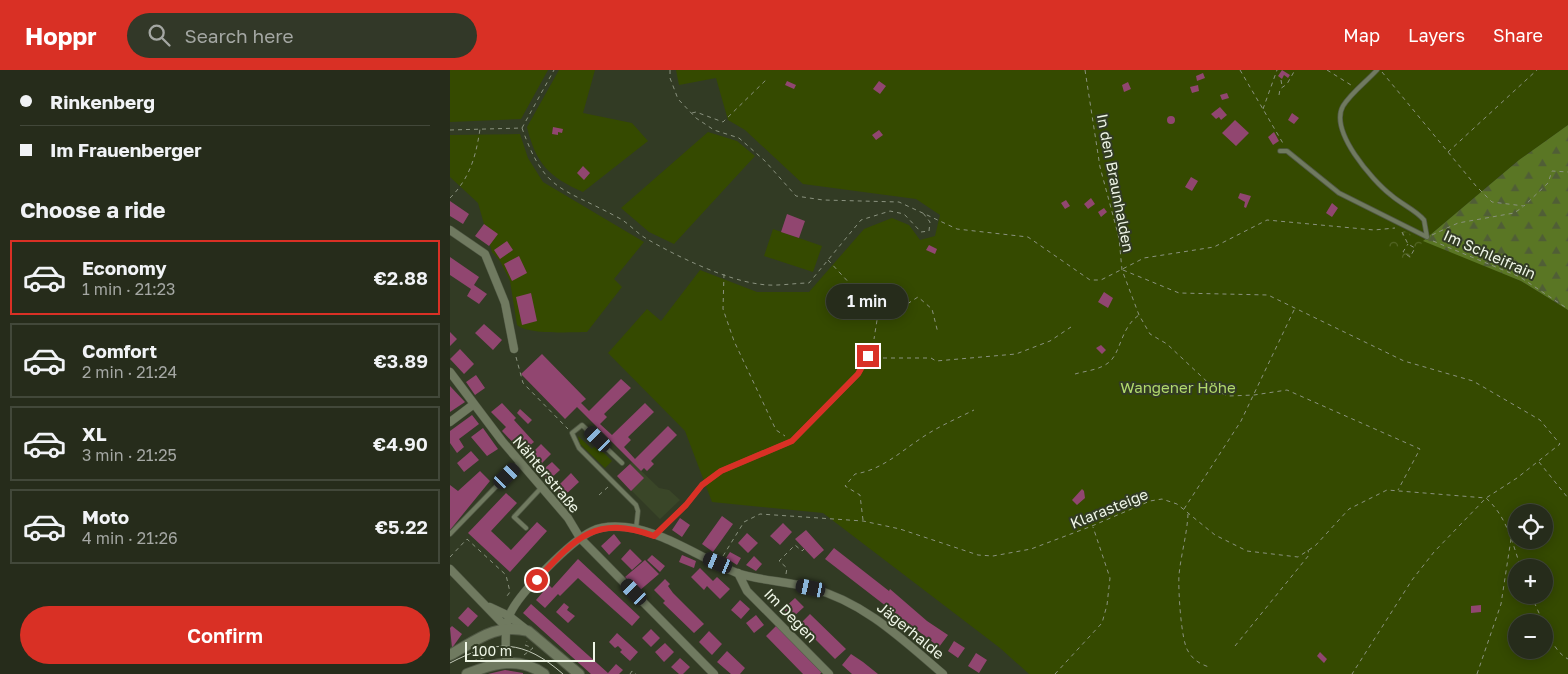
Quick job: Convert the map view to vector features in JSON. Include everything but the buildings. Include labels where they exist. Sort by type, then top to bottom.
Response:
[{"type":"street","points":[[450,230],[485,254],[505,303],[514,349]]},
{"type":"street","name":"Nähterstraße","points":[[450,372],[520,462],[542,487],[580,538],[714,674]]},
{"type":"street","points":[[450,422],[474,404]]},
{"type":"street","name":"Jägerhalde","points":[[506,662],[506,627],[514,605],[547,568],[580,538],[593,530],[608,526],[636,529],[738,573],[811,588],[844,599],[875,617],[943,674]]},
{"type":"street","points":[[450,569],[506,627]]},
{"type":"street","name":"Im Degen","points":[[738,573],[748,591],[829,674]]},
{"type":"street","points":[[486,605],[509,616],[579,674]]},
{"type":"street","points":[[450,655],[490,632],[506,627],[530,632]]},
{"type":"street","points":[[468,674],[488,665],[506,662],[527,665],[544,674]]},
{"type":"lane","name":"Im Schleifrain","points":[[1379,70],[1343,105],[1340,113],[1341,129],[1345,138],[1381,187],[1424,220],[1427,237]]},
{"type":"lane","points":[[1280,151],[1288,151]]},
{"type":"lane","name":"Im Schleifrain","points":[[1288,151],[1339,193],[1427,237]]},
{"type":"lane","points":[[654,536],[686,505],[702,485],[721,471],[792,441],[858,374],[873,346]]},
{"type":"lane","points":[[622,463],[582,425],[572,433],[579,448],[636,506],[638,511],[636,529]]},
{"type":"lane","points":[[450,534],[520,462]]},
{"type":"lane","points":[[526,528],[514,517],[542,487]]},
{"type":"path","points":[[554,70],[522,128],[530,153],[543,174],[564,192],[618,217],[646,238],[703,267],[759,284],[809,283],[861,220],[875,214],[890,211],[904,214],[921,232],[929,231],[930,222],[922,211]]},
{"type":"path","points":[[670,70],[670,78],[678,99],[691,113],[714,130],[739,138],[765,161],[796,196],[823,200],[899,202],[922,211],[956,229],[1028,237],[1090,280],[1101,280],[1144,258],[1214,247],[1267,220],[1374,230],[1393,229],[1401,225],[1402,233],[1408,244],[1415,248],[1410,257],[1403,252],[1408,244]]},
{"type":"path","name":"In den Braunhalden","points":[[1085,70],[1100,167],[1119,238],[1122,270],[1139,315],[1150,334],[1167,344],[1218,392],[1229,396],[1254,396],[1287,390],[1420,449],[1398,491]]},
{"type":"path","points":[[1240,70],[1288,151]]},
{"type":"path","points":[[1263,110],[1277,70]]},
{"type":"path","points":[[1280,95],[1283,87],[1296,70]]},
{"type":"path","points":[[1327,70],[1358,90]]},
{"type":"path","points":[[1379,70],[1476,186],[1492,202],[1524,206]]},
{"type":"path","points":[[1448,152],[1537,70]]},
{"type":"path","points":[[691,113],[696,112],[723,122],[768,78]]},
{"type":"path","points":[[1281,80],[1283,87]]},
{"type":"path","points":[[450,130],[522,128]]},
{"type":"path","points":[[450,198],[463,185],[476,156],[480,129]]},
{"type":"path","points":[[1427,237],[1458,224],[1514,213],[1548,183],[1552,171],[1568,172]]},
{"type":"path","name":"Im Schleifrain","points":[[1427,237],[1520,277],[1568,309]]},
{"type":"path","points":[[828,260],[878,314],[890,315],[918,297],[932,309],[938,333]]},
{"type":"path","points":[[1122,270],[1179,293],[1268,295],[1404,362],[1473,381],[1540,420],[1560,444],[1486,498],[1434,552],[1399,600],[1352,674]]},
{"type":"path","points":[[724,274],[723,309],[734,341],[776,430],[792,441]]},
{"type":"path","points":[[1184,510],[1241,421],[1295,308]]},
{"type":"path","points":[[873,346],[878,314]]},
{"type":"path","points":[[1075,374],[1098,368],[1112,360],[1131,321],[1139,315]]},
{"type":"path","points":[[868,356],[872,358],[931,358],[936,361],[1006,356],[1050,341],[1071,327]]},
{"type":"path","points":[[514,349],[523,383],[572,433]]},
{"type":"path","points":[[863,521],[860,495],[845,486],[855,474],[869,472],[943,425],[974,410]]},
{"type":"path","points":[[1538,461],[1568,498]]},
{"type":"path","points":[[599,495],[614,483]]},
{"type":"path","name":"Klarasteige","points":[[718,563],[744,522],[760,514],[863,521],[900,529],[978,555],[994,556],[1031,549],[1150,501],[1162,499],[1184,510],[1215,535],[1247,552],[1298,557],[1315,546],[1349,509],[1387,490],[1486,498]]},
{"type":"path","points":[[1486,498],[1496,508],[1508,532]]},
{"type":"path","points":[[1188,513],[1187,537],[1179,582],[1184,640],[1187,650],[1194,659],[1209,667]]},
{"type":"path","points":[[1055,674],[1102,623],[1107,605],[1110,578],[1092,526]]},
{"type":"path","points":[[450,557],[467,539],[506,575],[510,592],[507,596],[514,605]]},
{"type":"path","points":[[787,568],[779,561],[795,545],[802,552],[804,549]]},
{"type":"path","points":[[1478,674],[1501,604],[1509,549]]},
{"type":"path","points":[[1235,646],[1309,555],[1308,550]]},
{"type":"path","points":[[527,665],[530,661],[522,658],[533,648],[525,645],[530,632]]},
{"type":"path","points":[[1553,642],[1563,656],[1568,659]]},
{"type":"path","points":[[630,674],[632,672],[636,674]]},
{"type":"shaded area","points":[[632,462],[659,488],[669,490],[680,500],[660,519],[617,476]]},
{"type":"green space","points":[[450,70],[548,70],[521,119],[450,122]]},
{"type":"green space","points":[[559,70],[595,70],[583,113],[632,123],[648,141],[583,192],[561,181],[546,168],[535,151],[527,127]]},
{"type":"green space","name":"Wangener Höhe","points":[[676,70],[1568,70],[1568,125],[1519,160],[1424,240],[1521,281],[1568,310],[1568,674],[1029,674],[1000,648],[823,513],[712,502],[685,431],[608,353],[647,309],[661,321],[700,270],[757,292],[809,292],[864,229],[892,218],[909,225],[920,240],[935,236],[940,215],[916,199],[803,184],[745,130],[728,120],[716,78],[679,85]]},
{"type":"green space","points":[[1568,125],[1568,310],[1521,281],[1423,241],[1519,160]]},
{"type":"green space","points":[[708,132],[737,141],[755,156],[674,244],[649,232],[621,208]]},
{"type":"green space","points":[[520,134],[528,158],[543,182],[644,242],[614,279],[622,287],[587,332],[540,332],[517,325],[510,281],[500,261],[492,252],[478,203],[450,177],[450,135]]},
{"type":"green space","points":[[1397,227],[1423,241],[1408,267],[1384,251]]},
{"type":"green space","points":[[773,229],[822,246],[813,272],[764,256]]},
{"type":"green space","points":[[578,436],[592,449],[596,445],[612,461],[605,468],[580,444]]},
{"type":"tram line","points":[[450,663],[481,650],[509,646],[535,654],[549,662],[563,674]]},
{"type":"route","points":[[537,580],[547,568],[580,538],[593,530],[608,526],[624,527],[636,529],[654,536],[686,505],[702,485],[721,471],[792,441],[858,374],[868,356]]}]
